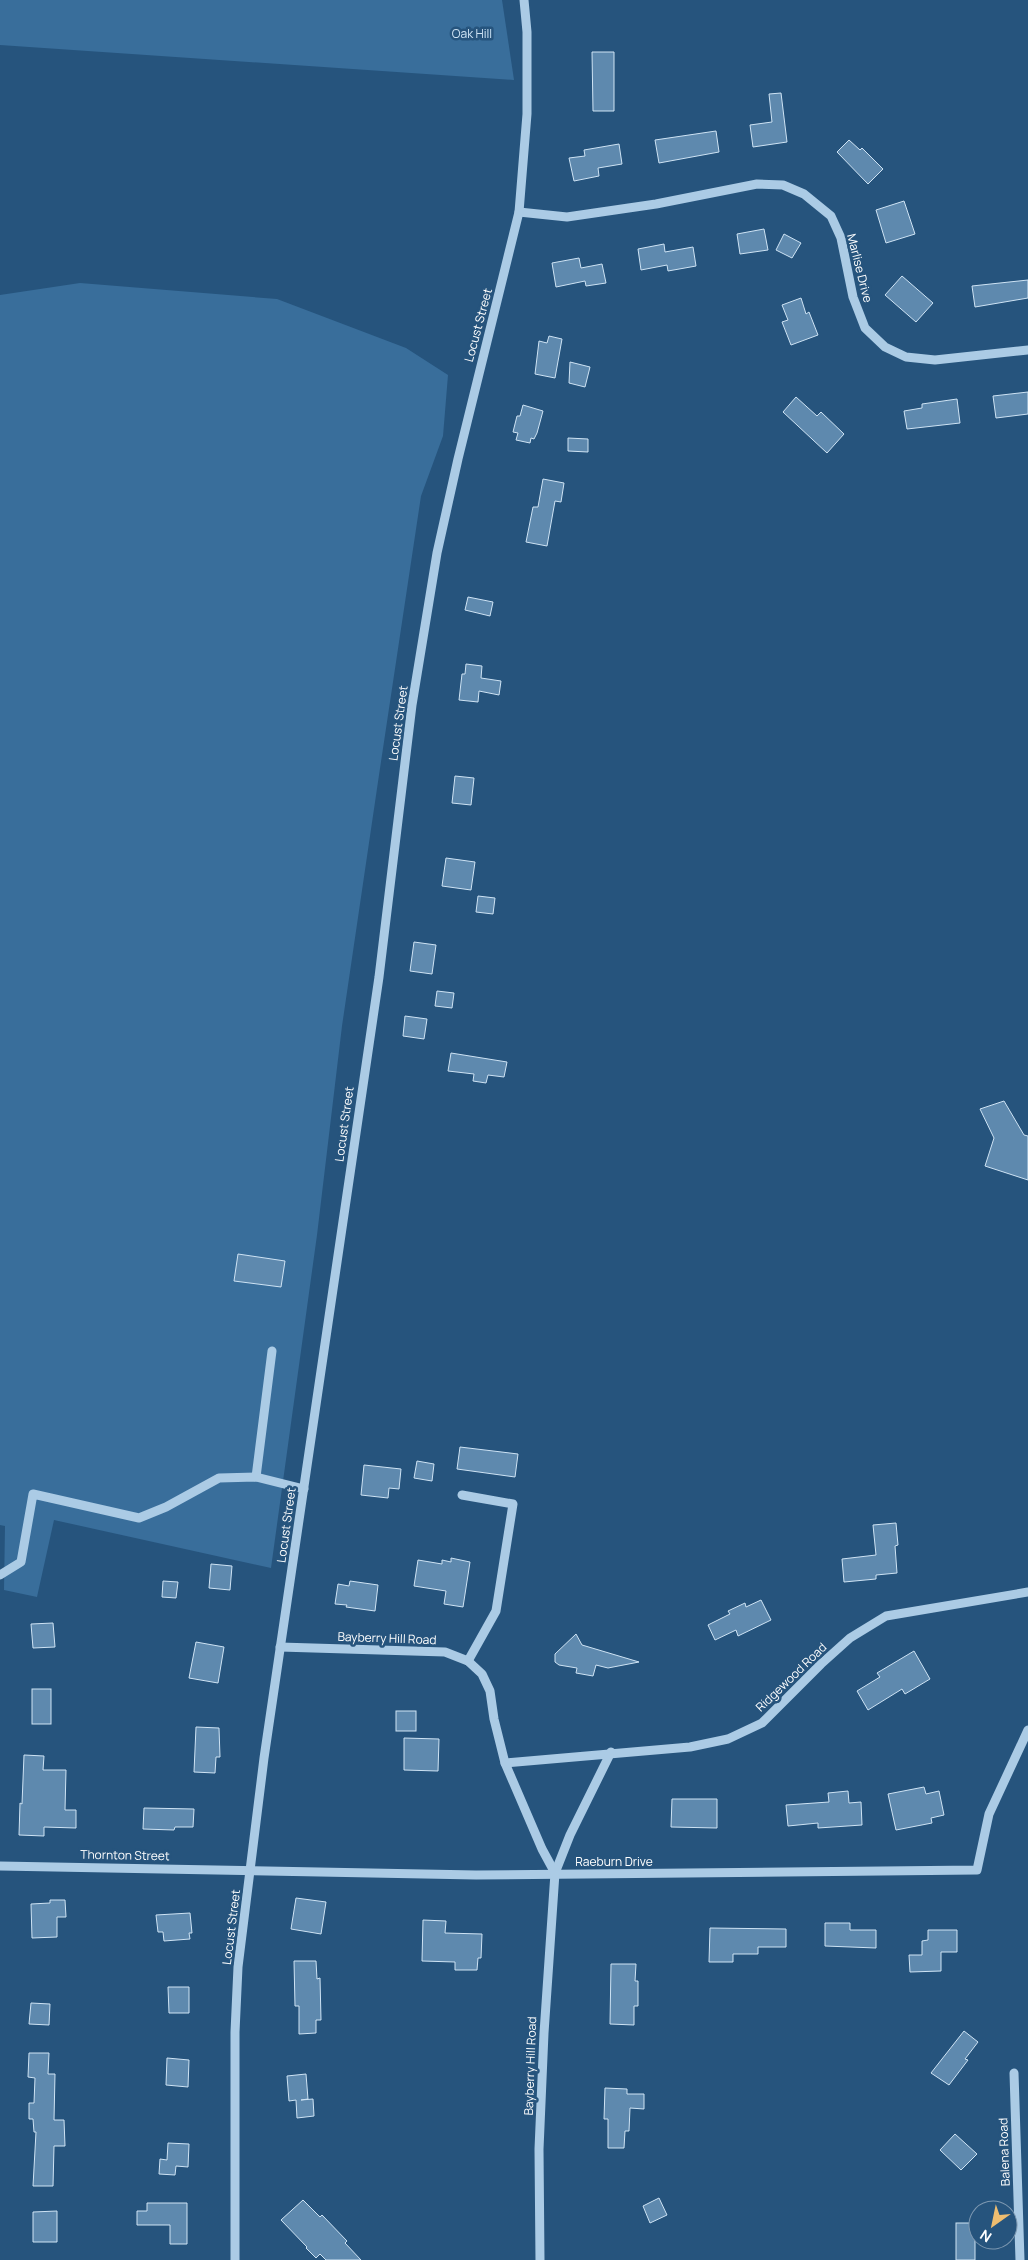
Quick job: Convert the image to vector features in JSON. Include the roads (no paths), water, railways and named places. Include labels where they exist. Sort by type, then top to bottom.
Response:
[{"type":"street","name":"Locust Street","points":[[235,2260],[235,2032],[238,1967],[250,1869],[280,1647],[380,968],[412,705],[437,553],[518,212],[527,114],[527,32],[524,0]]},
{"type":"street","name":"Marlise Drive","points":[[518,212],[567,217],[656,204],[757,184],[783,185],[804,194],[831,216],[841,238],[853,297],[865,328],[885,347],[906,357],[935,360],[1028,350]]},
{"type":"street","points":[[256,1477],[272,1351]]},
{"type":"street","points":[[0,1576],[21,1562],[34,1494],[139,1518],[166,1507],[219,1478],[256,1477],[304,1489]]},
{"type":"street","points":[[462,1495],[513,1504],[496,1611],[468,1661]]},
{"type":"street","name":"Ridgewood Road","points":[[505,1763],[611,1752],[690,1747],[728,1738],[762,1723],[850,1638],[886,1616],[1028,1592]]},
{"type":"street","name":"Bayberry Hill Road","points":[[280,1647],[445,1652],[468,1661],[482,1674],[490,1691],[494,1719],[505,1763],[555,1873]]},
{"type":"street","name":"Raeburn Drive","points":[[250,1869],[476,1875],[977,1870],[989,1814],[1028,1730]]},
{"type":"street","name":"Bayberry Hill Road","points":[[540,2260],[539,2149],[544,2024],[555,1873],[570,1835],[611,1752]]},
{"type":"street","name":"Thornton Street","points":[[0,1866],[250,1869]]},
{"type":"street","name":"Balena Road","points":[[1014,2073],[1020,2260]]},
{"type":"park label","name":"Oak Hill","points":[[472,33]]}]
